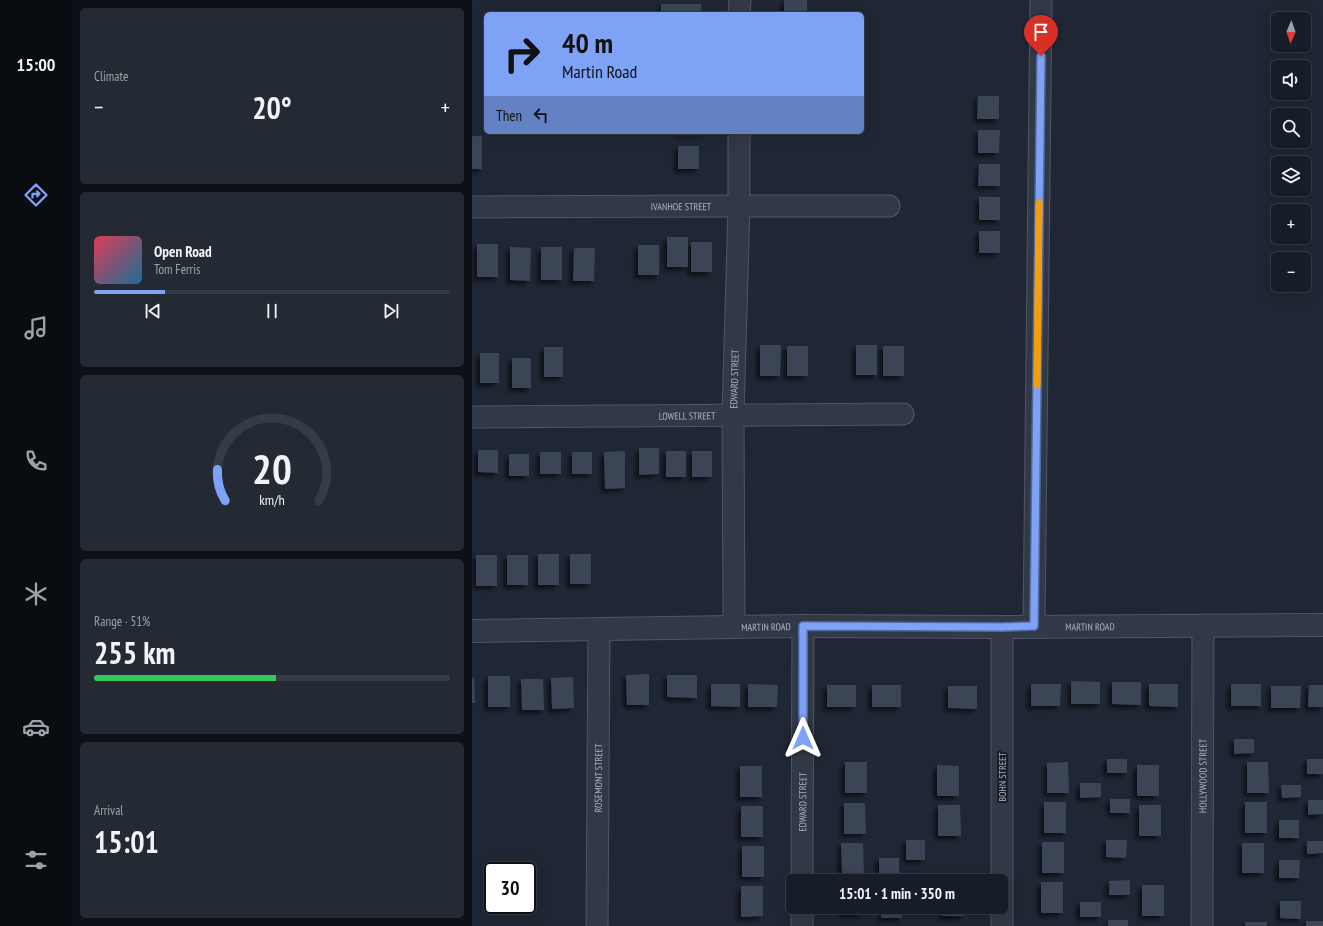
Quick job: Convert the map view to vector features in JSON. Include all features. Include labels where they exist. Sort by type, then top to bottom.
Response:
[{"type":"street","points":[[739,12],[740,0]]},
{"type":"street","points":[[1034,626],[1041,0]]},
{"type":"street","name":"EDWARD STREET","points":[[734,627],[733,416],[739,134]]},
{"type":"street","name":"IVANHOE STREET","points":[[472,207],[889,206]]},
{"type":"street","name":"LOWELL STREET","points":[[472,417],[903,414]]},
{"type":"street","name":"MARTIN ROAD","points":[[472,631],[803,626],[1002,627],[1323,625]]},
{"type":"street","name":"EDWARD STREET","points":[[802,874],[803,626]]},
{"type":"street","name":"HOLLYWOOD STREET","points":[[1202,926],[1203,626]]},
{"type":"street","name":"BOHN STREET","points":[[1002,627],[1002,926]]},
{"type":"street","name":"ROSEMONT STREET","points":[[597,926],[599,630]]},
{"type":"street","points":[[802,914],[802,926]]},
{"type":"building","points":[[784,0],[807,0],[807,12],[784,12]]},
{"type":"building","points":[[661,4],[701,4],[701,12],[661,12]]},
{"type":"building","points":[[978,96],[999,96],[999,119],[977,119]]},
{"type":"building","points":[[978,130],[1000,130],[999,153],[978,153]]},
{"type":"building","points":[[472,136],[482,136],[482,169],[472,169]]},
{"type":"building","points":[[678,146],[699,146],[699,169],[678,169]]},
{"type":"building","points":[[979,164],[1000,164],[1000,186],[978,186]]},
{"type":"building","points":[[979,197],[1000,197],[1000,220],[979,220]]},
{"type":"building","points":[[979,231],[1000,231],[1000,253],[979,253]]},
{"type":"building","points":[[667,237],[688,237],[688,267],[667,267]]},
{"type":"building","points":[[691,242],[712,242],[712,272],[691,272]]},
{"type":"building","points":[[477,244],[498,244],[498,277],[477,277]]},
{"type":"building","points":[[638,245],[659,245],[659,275],[638,275]]},
{"type":"building","points":[[510,247],[531,248],[530,281],[510,280]]},
{"type":"building","points":[[541,247],[562,247],[562,280],[541,280]]},
{"type":"building","points":[[574,248],[595,248],[594,281],[573,281]]},
{"type":"building","points":[[760,345],[781,345],[780,376],[760,376]]},
{"type":"building","points":[[856,345],[877,345],[877,375],[856,375]]},
{"type":"building","points":[[787,346],[808,346],[808,376],[787,376]]},
{"type":"building","points":[[883,346],[904,346],[904,376],[883,376]]},
{"type":"building","points":[[544,347],[563,347],[563,377],[544,377]]},
{"type":"building","points":[[480,353],[499,353],[499,383],[480,383]]},
{"type":"building","points":[[512,358],[531,358],[531,388],[512,388]]},
{"type":"building","points":[[639,448],[659,448],[659,474],[639,475]]},
{"type":"building","points":[[478,450],[498,450],[498,473],[478,472]]},
{"type":"building","points":[[625,451],[625,488],[605,489],[604,452]]},
{"type":"building","points":[[666,451],[686,451],[686,477],[666,477]]},
{"type":"building","points":[[692,451],[712,451],[712,477],[692,477]]},
{"type":"building","points":[[540,452],[561,452],[561,474],[540,474]]},
{"type":"building","points":[[572,452],[592,452],[592,474],[572,474]]},
{"type":"building","points":[[509,454],[529,454],[529,476],[509,476]]},
{"type":"building","points":[[538,554],[559,554],[559,585],[538,585]]},
{"type":"building","points":[[570,554],[591,554],[591,584],[570,584]]},
{"type":"building","points":[[476,555],[497,555],[497,586],[476,586]]},
{"type":"building","points":[[507,555],[528,555],[528,585],[507,585]]},
{"type":"building","points":[[649,674],[649,705],[627,705],[626,675]]},
{"type":"building","points":[[667,675],[697,675],[697,698],[667,697]]},
{"type":"building","points":[[488,676],[510,676],[510,707],[488,707]]},
{"type":"building","points":[[573,677],[574,708],[552,709],[551,678]]},
{"type":"building","points":[[472,678],[474,678],[475,703],[472,703]]},
{"type":"building","points":[[521,679],[543,679],[544,710],[522,710]]},
{"type":"building","points":[[1071,681],[1100,682],[1100,704],[1071,704]]},
{"type":"building","points":[[1112,682],[1141,682],[1141,705],[1112,704]]},
{"type":"building","points":[[711,684],[740,684],[740,707],[711,706]]},
{"type":"building","points":[[748,684],[778,685],[777,707],[748,707]]},
{"type":"building","points":[[1031,684],[1061,684],[1060,706],[1031,706]]},
{"type":"building","points":[[1149,684],[1178,684],[1178,707],[1149,706]]},
{"type":"building","points":[[1231,684],[1261,684],[1261,706],[1231,706]]},
{"type":"building","points":[[827,685],[856,685],[856,707],[827,707]]},
{"type":"building","points":[[872,685],[901,685],[901,707],[872,707]]},
{"type":"building","points":[[1309,685],[1323,685],[1323,707],[1308,707]]},
{"type":"building","points":[[948,686],[977,686],[977,709],[948,708]]},
{"type":"building","points":[[1271,686],[1301,686],[1300,708],[1271,708]]},
{"type":"building","points":[[1234,739],[1254,739],[1254,753],[1234,754]]},
{"type":"building","points":[[1107,759],[1127,759],[1127,773],[1107,773]]},
{"type":"building","points":[[1307,759],[1323,759],[1323,774],[1307,774]]},
{"type":"building","points":[[845,762],[867,762],[867,793],[845,793]]},
{"type":"building","points":[[1068,762],[1069,793],[1047,793],[1047,763]]},
{"type":"building","points":[[1247,762],[1268,762],[1269,793],[1247,793]]},
{"type":"building","points":[[937,765],[959,766],[959,796],[937,796]]},
{"type":"building","points":[[1137,765],[1159,765],[1159,796],[1137,796]]},
{"type":"building","points":[[740,766],[762,766],[762,797],[740,797]]},
{"type":"building","points":[[1080,783],[1101,783],[1101,797],[1080,798]]},
{"type":"building","points":[[1281,785],[1301,785],[1301,797],[1282,798]]},
{"type":"building","points":[[1110,799],[1130,799],[1130,813],[1110,813]]},
{"type":"building","points":[[1308,800],[1323,800],[1323,814],[1308,815]]},
{"type":"building","points":[[1044,802],[1066,802],[1066,833],[1044,833]]},
{"type":"building","points":[[1245,802],[1267,802],[1267,833],[1245,833]]},
{"type":"building","points":[[844,803],[865,803],[866,834],[844,834]]},
{"type":"building","points":[[938,805],[960,805],[961,836],[938,836]]},
{"type":"building","points":[[1139,805],[1161,805],[1161,836],[1139,836]]},
{"type":"building","points":[[741,806],[763,806],[763,837],[741,837]]},
{"type":"building","points":[[1279,820],[1299,820],[1299,838],[1279,838]]},
{"type":"building","points":[[906,840],[925,840],[925,860],[906,860]]},
{"type":"building","points":[[1106,840],[1127,840],[1126,858],[1106,857]]},
{"type":"building","points":[[1307,841],[1323,841],[1323,853],[1307,854]]},
{"type":"building","points":[[1042,842],[1064,842],[1064,873],[1042,873]]},
{"type":"building","points":[[841,843],[863,843],[864,873],[842,874]]},
{"type":"building","points":[[1242,843],[1264,843],[1264,873],[1242,873]]},
{"type":"building","points":[[742,846],[764,846],[764,877],[742,877]]},
{"type":"building","points":[[879,858],[899,858],[899,874],[879,874]]},
{"type":"building","points":[[1279,860],[1300,860],[1299,878],[1279,878]]},
{"type":"building","points":[[1130,880],[1130,895],[1109,895],[1109,881]]},
{"type":"building","points":[[1041,882],[1063,882],[1063,913],[1041,913]]},
{"type":"building","points":[[1142,885],[1164,885],[1164,916],[1142,916]]},
{"type":"building","points":[[741,886],[763,886],[763,916],[741,917]]},
{"type":"building","points":[[1280,901],[1301,901],[1301,919],[1280,918]]},
{"type":"building","points":[[1080,902],[1101,902],[1101,917],[1080,917]]},
{"type":"building","points":[[881,914],[902,914],[902,918],[881,918]]},
{"type":"building","points":[[942,914],[964,914],[964,916],[942,916]]},
{"type":"building","points":[[1108,920],[1128,920],[1128,926],[1108,926]]},
{"type":"building","points":[[1306,921],[1323,921],[1323,926],[1306,926]]},
{"type":"building","points":[[1245,922],[1267,922],[1267,926],[1245,926]]},
{"type":"slow traffic","points":[[1037,385],[1039,203]]},
{"type":"route","points":[[803,738],[803,626],[1034,626],[1041,56]]}]
